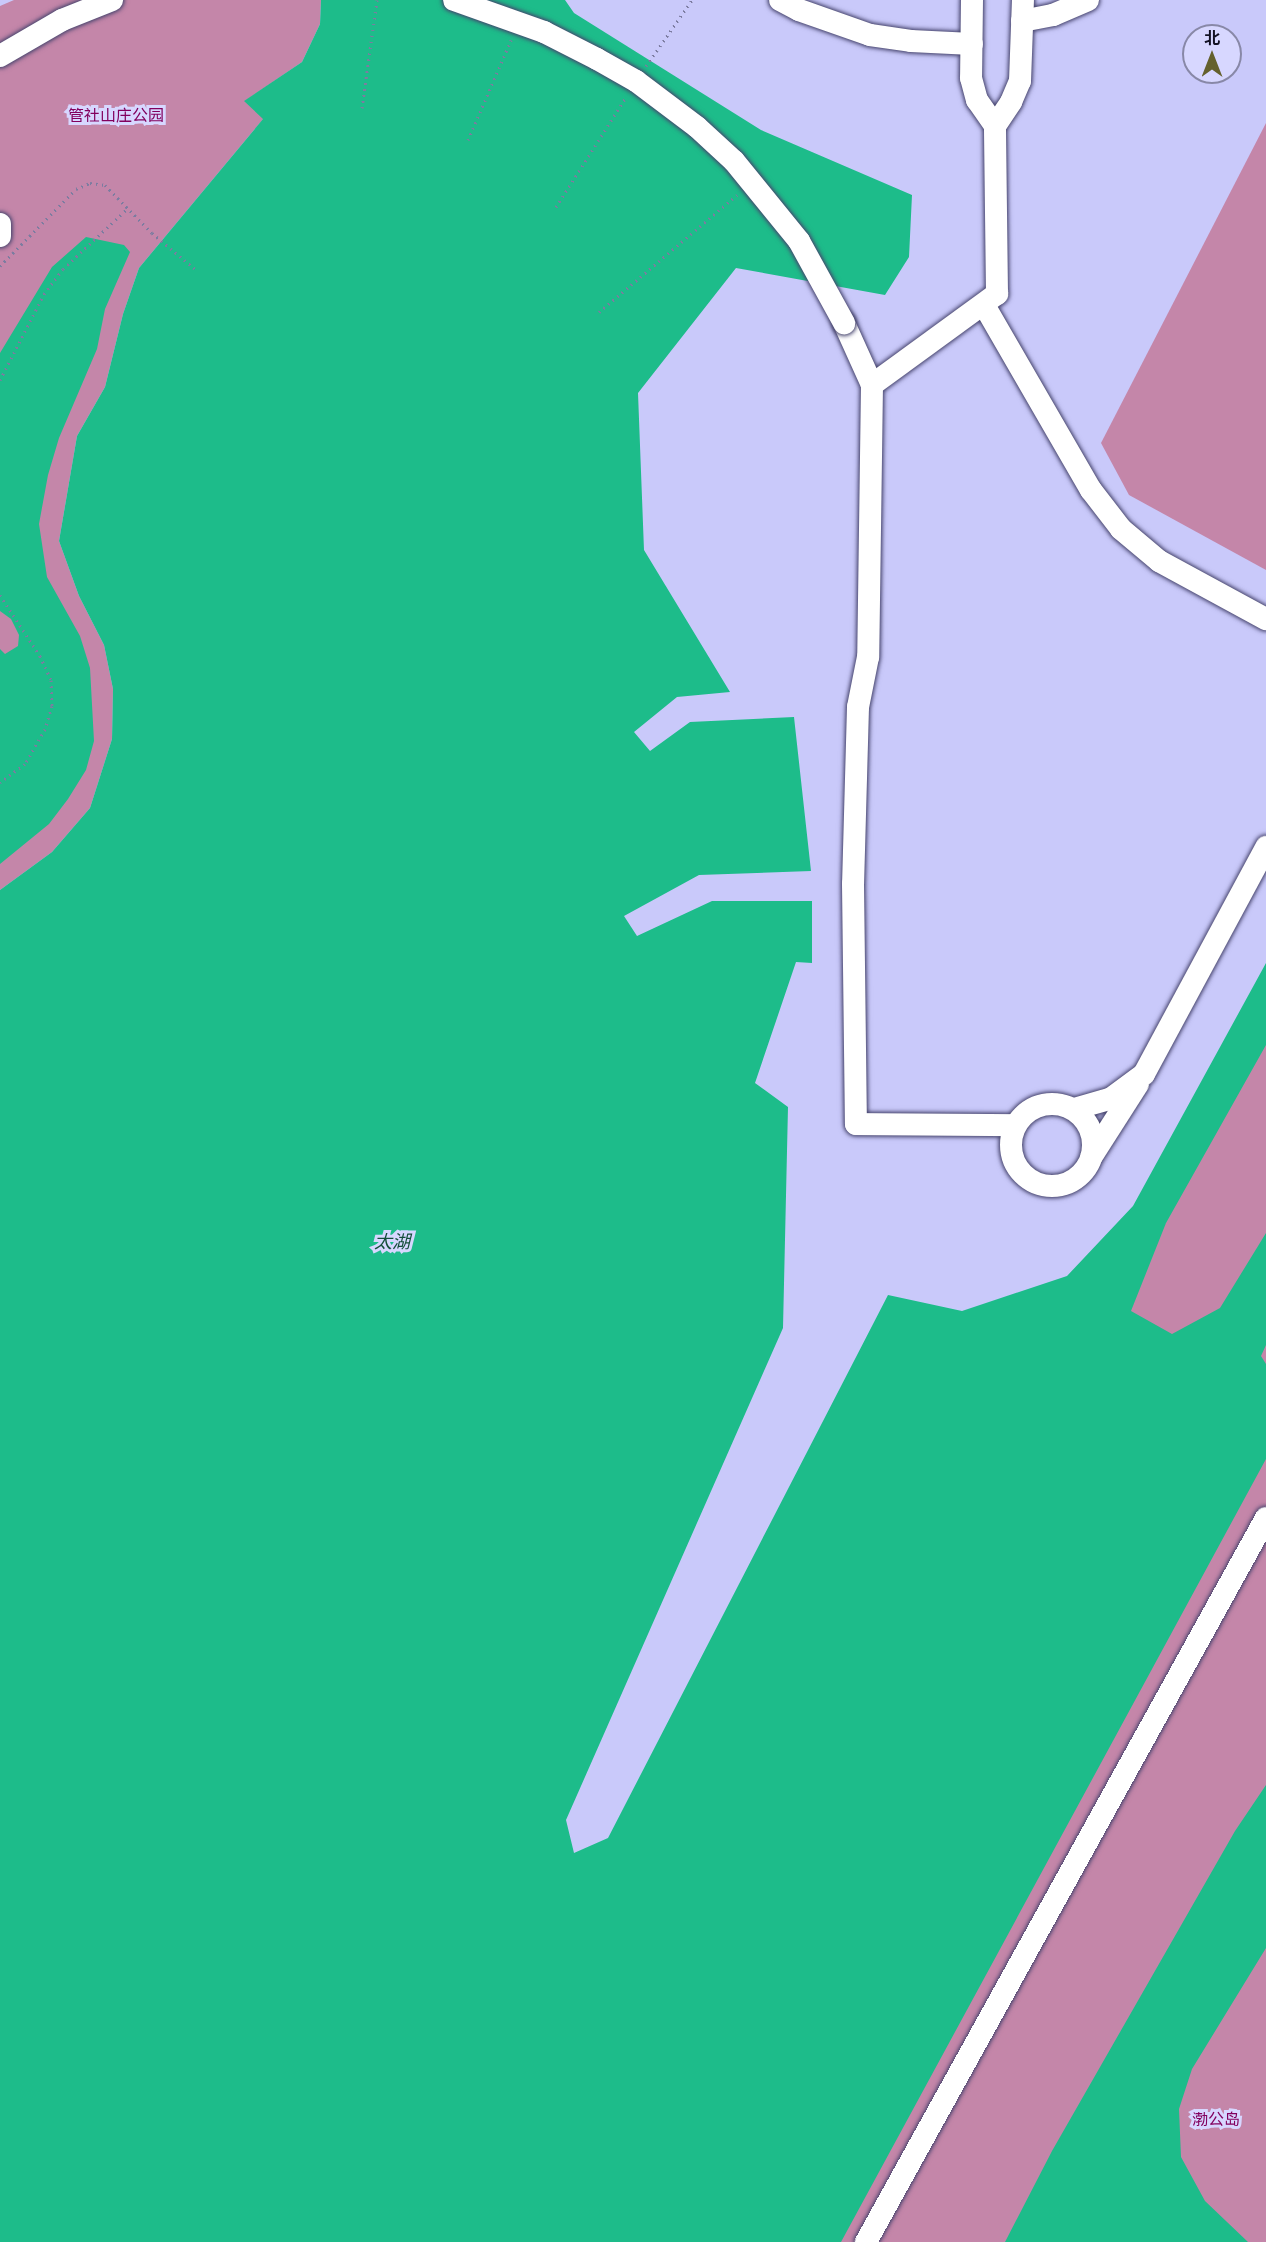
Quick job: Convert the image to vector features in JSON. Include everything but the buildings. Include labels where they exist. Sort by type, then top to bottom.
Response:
[{"type":"street","points":[[0,56],[62,20],[111,0]]},
{"type":"street","points":[[454,0],[518,22],[597,59],[636,81],[697,127],[734,160],[799,241],[844,323],[872,385],[868,657],[858,707],[853,884],[856,1124],[1014,1125]]},
{"type":"street","points":[[780,0],[824,20],[870,35],[911,41],[972,44]]},
{"type":"street","points":[[872,385],[997,294],[995,126],[977,100],[971,78],[972,0]]},
{"type":"street","points":[[995,126],[1011,102],[1020,81],[1022,10],[1053,15],[1088,0]]},
{"type":"street","points":[[0,224],[0,236]]},
{"type":"street","points":[[984,305],[1091,490],[1121,529],[1159,561],[1266,619]]},
{"type":"street","points":[[1144,1074],[1110,1099],[1074,1109],[1047,1104],[1034,1108],[1014,1125],[1010,1141],[1014,1163],[1023,1175],[1038,1185],[1052,1187],[1066,1184],[1086,1169],[1144,1074],[1266,847]]},
{"type":"street","points":[[1074,1109],[1092,1133],[1092,1156]]},
{"type":"street","points":[[866,2242],[1266,1518]]},
{"type":"path","points":[[362,108],[377,0]]},
{"type":"path","points":[[556,207],[636,81],[692,0]]},
{"type":"path","points":[[468,140],[518,22]]},
{"type":"path","points":[[599,312],[752,182]]},
{"type":"path","points":[[0,266],[76,189],[90,183],[105,185],[195,269]]},
{"type":"path","points":[[0,380],[44,294],[63,269],[128,208]]},
{"type":"path","points":[[0,594],[40,656],[51,680],[52,706],[45,729],[25,764],[0,782]]},
{"type":"green space","name":"管社山庄公园","points":[[14,0],[321,0],[320,24],[302,62],[245,101],[264,118],[139,268],[123,314],[105,387],[77,436],[59,541],[79,596],[104,645],[113,689],[112,739],[90,808],[52,852],[0,890],[0,6]]},
{"type":"green space","points":[[1266,123],[1266,570],[1129,495],[1101,443]]},
{"type":"green space","points":[[1266,1024],[1266,1398],[1119,1315]]},
{"type":"green space","points":[[1266,1433],[1266,1803],[1030,2242],[807,2242]]},
{"type":"green space","name":"渤公岛","points":[[1266,1923],[1266,2242],[1227,2242],[1182,2201],[1163,2118]]},
{"type":"water","name":"太湖","points":[[321,0],[565,0],[574,13],[761,130],[912,195],[909,257],[885,295],[736,268],[638,393],[644,550],[730,692],[677,697],[634,732],[650,751],[690,722],[794,717],[811,871],[699,875],[624,916],[637,936],[712,901],[812,901],[812,963],[796,962],[755,1083],[788,1107],[783,1328],[566,1820],[574,1853],[608,1838],[888,1295],[962,1311],[1067,1276],[1133,1206],[1266,963],[1266,1045],[1166,1223],[1131,1311],[1172,1334],[1220,1308],[1266,1233],[1266,1345],[1261,1356],[1266,1364],[1266,1459],[841,2242],[0,2242],[0,890],[52,852],[90,808],[112,739],[113,689],[104,645],[79,596],[59,541],[77,436],[105,387],[123,314],[139,268],[263,119],[244,101],[302,62],[320,24]]},
{"type":"water","points":[[86,237],[124,245],[130,252],[105,309],[97,349],[59,438],[48,475],[39,524],[47,577],[80,636],[90,668],[94,741],[86,770],[49,824],[0,864],[0,649],[5,654],[18,646],[19,635],[11,619],[0,611],[0,353],[52,267]]},
{"type":"water","points":[[1266,1785],[1266,1948],[1192,2069],[1179,2109],[1181,2157],[1205,2201],[1248,2242],[1005,2242],[1052,2151],[1235,1831]]}]
